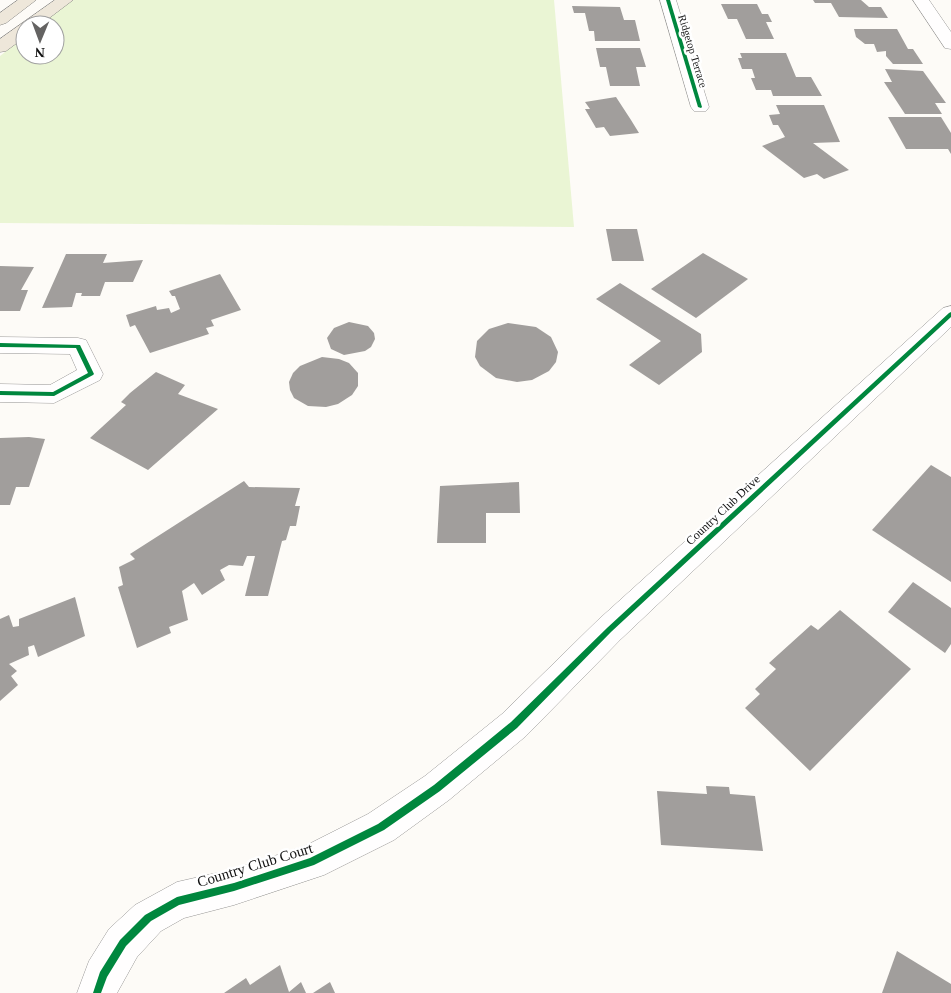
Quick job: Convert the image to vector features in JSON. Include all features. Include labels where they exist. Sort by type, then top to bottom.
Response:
[{"type":"main road","points":[[0,20],[28,0]]},
{"type":"main road","points":[[44,15],[64,0]]},
{"type":"main road","points":[[0,47],[15,36]]},
{"type":"street","name":"Ridgetop Terrace","points":[[668,0],[700,107]]},
{"type":"street","points":[[921,0],[951,44]]},
{"type":"street","name":"Country Club Drive","points":[[514,725],[609,630],[951,314]]},
{"type":"street","points":[[0,345],[78,346],[91,374],[54,394],[0,393]]},
{"type":"street","name":"Country Club Court","points":[[97,993],[103,975],[123,942],[148,918],[177,901],[234,887],[311,862],[381,827],[436,788],[514,725]]},
{"type":"green space","points":[[71,0],[554,0],[574,227],[0,223],[0,56],[15,44],[15,65],[65,65],[65,15],[51,15]]},
{"type":"building","points":[[813,0],[861,0],[869,7],[881,7],[888,18],[839,17],[831,3],[815,3]]},
{"type":"building","points":[[721,4],[757,4],[762,14],[768,14],[772,22],[766,22],[774,39],[746,39],[737,19],[728,19]]},
{"type":"building","points":[[572,6],[620,7],[624,20],[635,20],[640,41],[595,41],[594,31],[589,31],[585,13],[574,13]]},
{"type":"building","points":[[854,29],[897,29],[908,49],[913,49],[923,64],[893,64],[886,56],[886,51],[877,52],[874,44],[865,44],[856,37]]},
{"type":"building","points":[[596,48],[640,48],[646,67],[636,67],[640,86],[610,86],[606,67],[600,67]]},
{"type":"building","points":[[740,53],[786,53],[796,77],[811,77],[822,96],[773,96],[771,90],[756,90],[751,78],[755,78],[752,69],[742,69],[738,58],[742,58]]},
{"type":"building","points":[[885,69],[923,71],[946,103],[935,103],[942,114],[905,114],[884,82],[892,82]]},
{"type":"building","points":[[616,97],[639,133],[610,136],[604,127],[596,128],[585,109],[590,109],[585,102]]},
{"type":"building","points":[[776,105],[824,105],[840,142],[813,143],[849,170],[824,179],[817,174],[804,178],[762,146],[785,137],[778,125],[773,125],[769,115],[780,114]]},
{"type":"building","points":[[888,117],[941,117],[951,133],[951,154],[948,149],[906,149]]},
{"type":"building","points":[[606,229],[637,229],[644,261],[612,261]]},
{"type":"building","points":[[703,253],[748,279],[696,318],[651,289]]},
{"type":"building","points":[[66,254],[107,254],[103,263],[143,260],[133,282],[105,282],[100,296],[81,296],[82,293],[76,293],[72,307],[42,308]]},
{"type":"building","points":[[0,266],[34,267],[21,290],[28,290],[20,311],[0,311]]},
{"type":"building","points":[[220,274],[241,310],[211,320],[214,326],[206,328],[209,334],[150,353],[135,325],[130,327],[126,315],[156,306],[157,310],[169,308],[171,313],[180,309],[175,296],[172,296],[169,291]]},
{"type":"building","points":[[620,283],[701,334],[702,352],[659,385],[629,365],[661,341],[596,299]]},
{"type":"building","points":[[349,322],[368,326],[374,333],[375,339],[371,347],[365,351],[344,355],[331,349],[327,338],[334,328]]},
{"type":"building","points":[[508,323],[536,327],[551,337],[558,352],[556,362],[549,371],[532,380],[517,382],[496,378],[480,366],[475,357],[477,341],[489,329]]},
{"type":"building","points":[[322,357],[339,359],[349,363],[358,373],[358,386],[352,395],[338,404],[326,407],[308,406],[294,398],[289,382],[293,373],[300,366]]},
{"type":"building","points":[[156,372],[185,385],[178,394],[218,409],[148,470],[90,438],[126,405],[121,402],[130,393]]},
{"type":"building","points":[[29,437],[45,439],[29,487],[16,487],[10,505],[0,505],[0,438]]},
{"type":"building","points":[[931,465],[951,477],[951,582],[872,530]]},
{"type":"building","points":[[244,481],[249,487],[300,488],[295,506],[300,506],[296,526],[290,526],[286,540],[282,541],[268,596],[245,596],[255,556],[247,556],[243,566],[229,565],[220,570],[225,580],[202,595],[194,583],[182,591],[188,620],[169,627],[171,633],[137,648],[118,587],[123,585],[119,567],[135,559],[130,554]]},
{"type":"building","points":[[519,482],[520,513],[486,513],[486,543],[437,543],[440,486]]},
{"type":"building","points":[[913,582],[951,608],[951,644],[945,653],[888,612]]},
{"type":"building","points":[[75,597],[85,636],[38,657],[34,645],[28,647],[29,655],[9,664],[17,671],[11,676],[18,685],[0,701],[0,619],[9,615],[13,627],[19,626],[19,619]]},
{"type":"building","points":[[840,610],[911,669],[810,771],[745,708],[760,694],[755,689],[776,669],[769,663],[811,625],[818,630]]},
{"type":"building","points":[[706,786],[729,787],[730,794],[755,796],[763,851],[661,845],[657,791],[707,794]]},
{"type":"building","points":[[897,951],[951,984],[951,993],[882,993]]},
{"type":"building","points":[[280,965],[289,992],[301,982],[306,993],[224,993],[246,978],[250,985]]},
{"type":"building","points":[[330,982],[335,993],[313,993]]},
{"type":"cycle path","points":[[668,0],[700,107]]},
{"type":"cycle path","points":[[97,993],[103,975],[123,943],[148,918],[177,901],[234,887],[311,862],[381,827],[437,788],[514,725],[609,630],[951,314]]},
{"type":"cycle path","points":[[0,345],[78,346],[91,374],[54,394],[0,393]]}]
